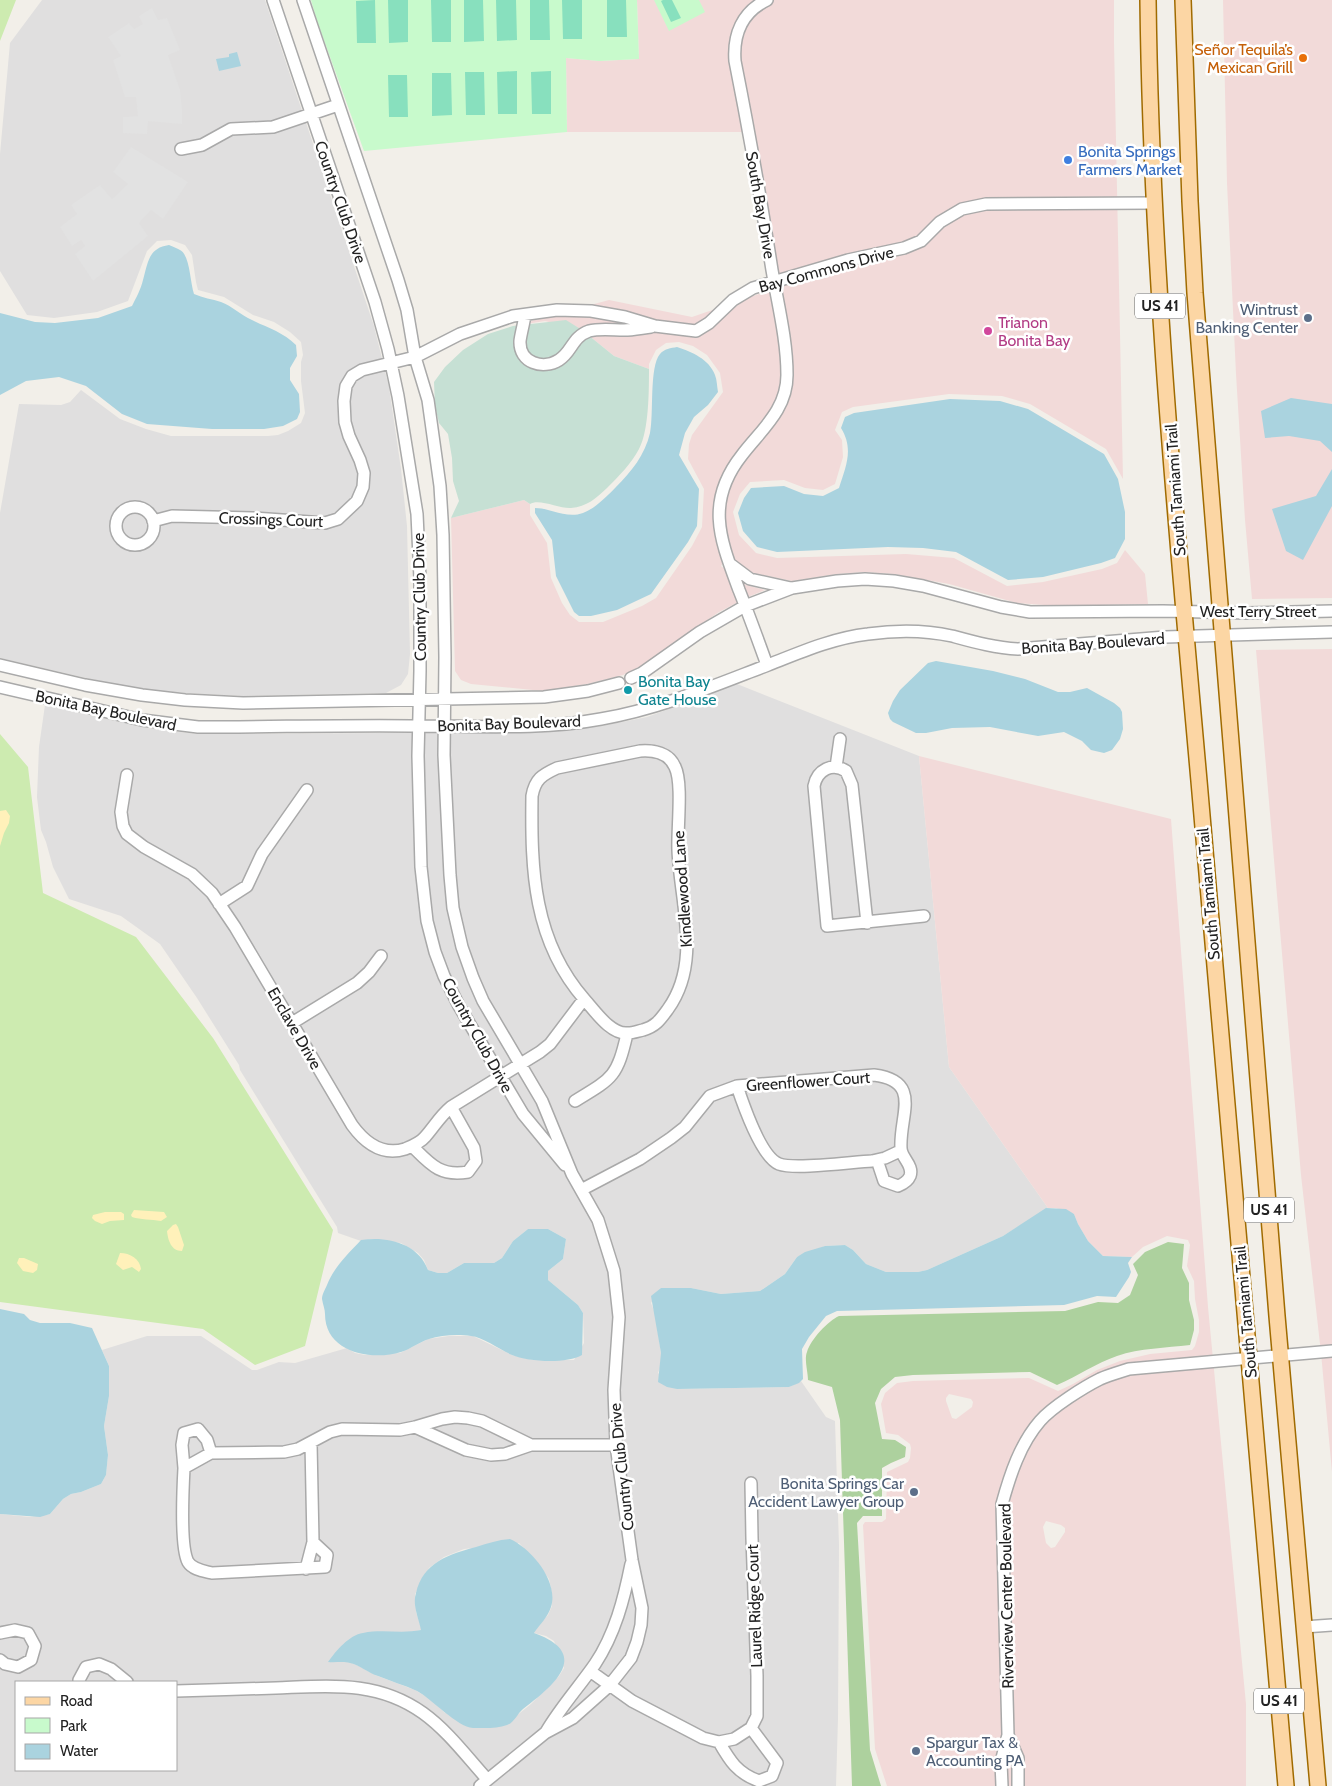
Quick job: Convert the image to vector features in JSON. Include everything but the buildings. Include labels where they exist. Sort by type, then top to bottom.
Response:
[{"type":"main road","name":"South Tamiami Trail","points":[[1148,0],[1154,203],[1159,291],[1186,636],[1286,1786]]},
{"type":"main road","name":"South Tamiami Trail","points":[[1184,0],[1186,113],[1194,283],[1281,1356],[1318,1786]]},
{"type":"street","name":"Country Club Drive","points":[[273,0],[372,294],[398,396],[417,514],[420,579],[419,726],[421,867],[427,921],[435,952],[444,976],[459,1006],[500,1077],[523,1114],[572,1174],[582,1190],[602,1232],[614,1271],[618,1302],[619,1332],[614,1396],[616,1445],[632,1560],[642,1608],[637,1642],[631,1658],[609,1686],[573,1718],[545,1733],[483,1783]]},
{"type":"street","name":"Country Club Drive","points":[[303,0],[407,310],[415,357],[428,400],[440,486],[443,534],[444,778],[453,908],[462,947],[483,1001],[542,1100],[572,1174]]},
{"type":"street","name":"South Bay Drive","points":[[767,0],[751,10],[742,21],[736,34],[734,48],[780,309],[787,375],[786,390],[774,416],[741,455],[727,479],[722,492],[719,522],[724,550],[767,665]]},
{"type":"street","points":[[181,149],[202,145],[232,129],[273,127],[338,105]]},
{"type":"street","name":"Bay Commons Drive","points":[[391,364],[415,357],[460,334],[513,316],[557,310],[592,311],[625,317],[655,326],[696,331],[709,323],[733,300],[753,288],[848,260],[904,248],[921,241],[940,222],[962,209],[986,204],[1154,203]]},
{"type":"street","points":[[525,314],[520,341],[521,349],[526,358],[535,365],[548,365],[560,359],[575,340],[591,331],[627,330],[655,326]]},
{"type":"street","name":"Crossings Court","points":[[153,521],[172,516],[253,518],[325,523],[338,519],[357,501],[363,487],[364,473],[345,422],[344,402],[346,386],[352,376],[362,370],[391,364]]},
{"type":"street","points":[[730,564],[750,579],[792,588]]},
{"type":"street","name":"Bonita Bay Boulevard","points":[[631,678],[642,673],[707,627],[745,606],[792,588],[837,581],[865,579],[894,581],[948,591],[1001,607],[1030,612],[1184,611]]},
{"type":"street","name":"West Terry Street","points":[[1184,611],[1332,611]]},
{"type":"street","name":"Bonita Bay Boulevard","points":[[0,687],[142,720],[198,727],[542,726],[601,719],[651,708],[842,638],[898,631],[923,632],[950,636],[978,644],[1018,649],[1186,636]]},
{"type":"street","name":"West Terry Street","points":[[1186,636],[1332,632]]},
{"type":"street","name":"Bonita Bay Boulevard","points":[[0,665],[84,685],[142,696],[243,703],[559,696],[619,683]]},
{"type":"street","points":[[836,767],[840,739]]},
{"type":"street","name":"Kindlewood Lane","points":[[654,750],[666,756],[674,765],[679,777],[677,840],[686,927],[687,955],[685,968],[677,993],[662,1017],[653,1027],[627,1034],[614,1030],[584,999],[568,978],[554,952],[539,910],[534,882],[531,824],[534,784],[545,774],[557,768],[640,751],[654,750]]},
{"type":"street","points":[[866,923],[852,784],[846,772],[836,767],[824,770],[818,774],[814,786],[827,926],[866,923],[924,916]]},
{"type":"street","name":"Enclave Drive","points":[[127,775],[122,812],[123,826],[127,834],[144,847],[192,874],[202,882],[219,904],[235,926],[360,1136],[371,1145],[384,1151],[396,1151],[412,1146]]},
{"type":"street","points":[[219,904],[247,886],[262,854],[307,790]]},
{"type":"street","points":[[292,1023],[356,983],[369,972],[381,956]]},
{"type":"street","points":[[450,1108],[474,1148],[476,1160],[468,1172],[455,1174],[442,1170],[430,1164],[412,1146],[424,1138],[440,1116],[450,1108],[550,1044],[584,999]]},
{"type":"street","points":[[575,1100],[611,1078],[618,1066],[627,1034]]},
{"type":"street","name":"Greenflower Court","points":[[582,1190],[640,1159],[671,1138],[685,1127],[710,1096],[737,1086],[874,1075],[887,1077],[899,1084],[905,1096],[906,1110],[900,1151],[877,1160],[791,1167],[777,1164],[760,1141],[745,1112],[737,1086]]},
{"type":"street","points":[[877,1160],[884,1181],[898,1186],[907,1181],[910,1176],[910,1168],[900,1151]]},
{"type":"street","name":"Riverview Center Boulevard","points":[[1002,1786],[1001,1762],[1008,1735],[1002,1504],[1010,1474],[1024,1444],[1040,1420],[1059,1405],[1100,1379],[1129,1369],[1332,1352]]},
{"type":"street","points":[[184,1468],[211,1452],[284,1452],[298,1449],[330,1432],[342,1429],[400,1430],[442,1419],[468,1418],[494,1427],[531,1445]]},
{"type":"street","points":[[415,1427],[466,1450],[478,1453],[505,1454],[531,1445],[616,1445]]},
{"type":"street","points":[[211,1452],[207,1440],[198,1429],[184,1432],[182,1445],[185,1550],[189,1563],[199,1570],[212,1573],[325,1567],[328,1555],[313,1542]]},
{"type":"street","points":[[306,1568],[313,1542],[311,1443]]},
{"type":"street","name":"Laurel Ridge Court","points":[[750,1728],[757,1716],[752,1483]]},
{"type":"street","name":"Country Club Drive","points":[[545,1733],[563,1705],[590,1671],[608,1640],[622,1603],[632,1560]]},
{"type":"street","points":[[1304,1627],[1332,1625]]},
{"type":"street","points":[[0,1633],[15,1630],[28,1634],[35,1646],[31,1660],[18,1667],[5,1664],[0,1660]]},
{"type":"street","points":[[79,1681],[86,1667],[99,1664],[111,1668],[126,1681]]},
{"type":"street","points":[[590,1671],[632,1701],[703,1738],[719,1742],[734,1739],[750,1728],[777,1763],[772,1776],[759,1781],[747,1777],[735,1768],[719,1742]]},
{"type":"street","points":[[178,1691],[341,1685],[370,1689],[410,1705],[434,1721],[483,1783]]},
{"type":"street","name":"Riverview Center Boulevard","points":[[1008,1735],[1018,1758],[1018,1786]]},
{"type":"shaded area","points":[[42,0],[265,0],[374,326],[389,387],[407,526],[410,654],[408,674],[401,685],[386,693],[243,696],[185,693],[142,689],[0,658],[0,513],[19,404],[61,405],[70,402],[81,390],[120,419],[171,436],[278,435],[301,423],[305,413],[301,381],[303,355],[301,342],[274,322],[253,315],[224,297],[198,290],[192,255],[185,245],[171,240],[157,241],[147,251],[128,301],[97,312],[54,318],[27,315],[0,271],[0,154],[10,43]]},
{"type":"shaded area","points":[[637,0],[1114,0],[1123,479],[1106,449],[1030,404],[1002,396],[949,394],[853,407],[842,412],[835,430],[842,440],[843,457],[835,484],[823,490],[805,488],[784,480],[750,482],[740,494],[733,512],[739,535],[756,553],[777,558],[906,554],[954,558],[1007,586],[1043,582],[1102,569],[1117,563],[1125,550],[1145,574],[1148,604],[1058,606],[1017,603],[949,584],[894,574],[865,572],[792,581],[753,573],[728,555],[721,566],[746,585],[765,590],[719,612],[639,667],[623,675],[587,684],[543,691],[471,684],[461,680],[455,671],[451,518],[524,500],[530,504],[530,515],[547,543],[551,578],[562,603],[570,615],[579,622],[603,622],[642,606],[656,598],[692,546],[702,527],[704,489],[688,459],[689,444],[692,435],[723,392],[720,373],[707,355],[693,346],[679,342],[666,343],[656,350],[649,364],[649,369],[614,356],[582,330],[545,321],[513,326],[609,300],[692,317],[776,288],[747,132],[567,132],[566,58],[600,61],[639,59]]},
{"type":"shaded area","points":[[1223,0],[1332,0],[1332,598],[1252,599],[1236,374],[1227,183]]},
{"type":"shaded area","points":[[152,8],[158,20],[167,18],[180,50],[168,55],[180,90],[182,124],[148,121],[147,134],[123,133],[123,117],[138,116],[136,97],[125,97],[113,60],[121,56],[108,37],[129,23],[134,29],[143,24],[139,16]]},
{"type":"shaded area","points":[[131,147],[188,182],[163,219],[151,210],[139,223],[148,236],[93,281],[75,254],[85,246],[81,240],[72,246],[60,227],[77,214],[71,205],[100,185],[112,199],[128,184],[113,172]]},
{"type":"shaded area","points":[[1332,649],[1332,1472],[1301,1175],[1256,650]]},
{"type":"shaded area","points":[[737,684],[919,756],[949,1067],[1048,1208],[1003,1236],[927,1270],[918,1272],[886,1272],[866,1264],[853,1250],[845,1245],[825,1246],[797,1257],[785,1274],[760,1291],[721,1294],[691,1288],[661,1288],[651,1303],[655,1313],[662,1363],[658,1373],[677,1389],[789,1387],[801,1381],[826,1417],[835,1421],[839,1545],[836,1786],[0,1786],[0,1514],[30,1517],[50,1514],[63,1499],[71,1494],[101,1484],[106,1475],[108,1455],[104,1426],[109,1396],[109,1366],[102,1350],[147,1336],[201,1336],[252,1370],[257,1370],[279,1362],[295,1363],[347,1348],[355,1353],[365,1355],[400,1353],[428,1339],[449,1336],[473,1336],[512,1355],[532,1360],[574,1360],[584,1343],[583,1313],[578,1305],[548,1280],[548,1271],[563,1259],[566,1239],[548,1229],[528,1229],[513,1241],[502,1258],[494,1263],[464,1263],[447,1273],[428,1270],[424,1260],[418,1253],[401,1243],[371,1239],[361,1241],[338,1233],[337,1227],[240,1070],[239,1065],[160,944],[121,916],[69,899],[53,867],[41,830],[37,797],[39,747],[45,705],[147,728],[197,734],[542,732],[602,726],[647,717]],"holes":[[[519,1543],[549,1579],[552,1606],[548,1615],[534,1633],[546,1636],[554,1641],[564,1668],[559,1676],[516,1716],[445,1713],[432,1700],[415,1690],[375,1675],[349,1662],[328,1662],[411,1632],[422,1630],[416,1612],[415,1594],[429,1568],[444,1557],[464,1549]]]},
{"type":"shaded area","points":[[919,756],[1171,819],[1208,1307],[1246,1704],[1246,1786],[887,1786],[875,1749],[863,1525],[865,1522],[882,1522],[886,1519],[887,1472],[908,1462],[911,1448],[910,1444],[898,1435],[886,1433],[881,1404],[885,1393],[897,1383],[913,1381],[1029,1378],[1058,1391],[1097,1370],[1120,1361],[1150,1354],[1192,1350],[1199,1332],[1194,1281],[1187,1266],[1190,1245],[1188,1240],[1167,1236],[1143,1247],[1132,1257],[1103,1256],[1088,1241],[1074,1214],[1056,1208],[1048,1208],[949,1067]],"holes":[[[949,1394],[971,1399],[973,1402],[972,1407],[956,1419],[952,1418],[946,1401]],[[1046,1521],[1065,1528],[1065,1532],[1055,1547],[1051,1548],[1046,1543],[1043,1527]]]},
{"type":"green space","points":[[0,0],[16,0],[0,41]]},
{"type":"green space","points":[[311,0],[637,0],[639,59],[599,61],[566,58],[567,132],[364,151]]},
{"type":"green space","points":[[375,0],[376,43],[357,43],[356,1]]},
{"type":"green space","points":[[388,0],[408,0],[408,42],[389,43]]},
{"type":"green space","points":[[431,0],[451,0],[451,42],[432,42]]},
{"type":"green space","points":[[464,0],[483,0],[484,41],[464,42]]},
{"type":"green space","points":[[496,0],[516,0],[517,40],[497,41]]},
{"type":"green space","points":[[530,0],[549,0],[550,40],[530,40]]},
{"type":"green space","points":[[562,0],[582,0],[582,39],[563,39]]},
{"type":"green space","points":[[607,0],[626,0],[627,37],[607,37]]},
{"type":"green space","points":[[654,0],[699,0],[705,12],[669,31]]},
{"type":"green space","points":[[672,0],[681,18],[671,22],[661,1]]},
{"type":"green space","points":[[517,71],[517,114],[498,114],[497,72]]},
{"type":"green space","points":[[551,71],[551,114],[532,114],[531,72]]},
{"type":"green space","points":[[465,72],[484,72],[485,115],[466,115]]},
{"type":"green space","points":[[432,73],[451,73],[452,115],[432,116]]},
{"type":"green space","points":[[388,75],[407,75],[408,117],[389,117]]},
{"type":"green space","points":[[566,320],[582,330],[614,356],[649,369],[647,421],[639,449],[624,470],[607,488],[582,506],[566,508],[539,502],[530,504],[524,500],[451,518],[459,501],[453,481],[448,434],[439,423],[435,406],[434,382],[445,367],[463,350],[488,334],[513,326]]},
{"type":"green space","points":[[0,734],[28,767],[43,893],[136,937],[213,1038],[333,1230],[305,1346],[255,1365],[203,1329],[0,1302]]},
{"type":"green space","points":[[1168,1242],[1184,1244],[1182,1268],[1189,1283],[1189,1300],[1194,1320],[1194,1330],[1190,1345],[1126,1353],[1102,1362],[1057,1385],[1030,1372],[895,1377],[881,1389],[875,1403],[882,1439],[895,1440],[906,1447],[905,1457],[882,1468],[882,1516],[863,1516],[857,1523],[870,1750],[881,1786],[852,1786],[840,1420],[832,1387],[808,1380],[806,1355],[809,1347],[825,1326],[839,1316],[1065,1311],[1098,1302],[1118,1303],[1130,1295],[1138,1275],[1133,1264],[1145,1252]]},
{"type":"sand","points":[[6,810],[10,816],[9,823],[0,846],[0,811]]},
{"type":"sand","points":[[134,1210],[164,1212],[167,1217],[161,1221],[135,1218],[131,1215]]},
{"type":"sand","points":[[105,1212],[121,1212],[124,1214],[124,1220],[110,1221],[102,1224],[92,1218],[93,1215]]},
{"type":"sand","points":[[176,1224],[184,1245],[182,1251],[175,1249],[168,1238],[167,1231]]},
{"type":"sand","points":[[120,1253],[131,1255],[139,1262],[141,1269],[139,1272],[132,1267],[123,1270],[116,1264]]},
{"type":"sand","points":[[19,1258],[24,1258],[38,1264],[37,1270],[33,1273],[23,1271],[17,1263]]},
{"type":"water","points":[[237,52],[241,66],[219,71],[216,59],[229,57],[229,54]]},
{"type":"water","points":[[169,245],[180,250],[186,257],[194,294],[225,304],[248,318],[281,333],[296,345],[297,356],[290,368],[290,380],[299,394],[300,412],[297,419],[283,426],[264,429],[212,429],[147,424],[122,414],[86,386],[59,377],[26,381],[0,395],[0,313],[35,322],[55,323],[98,318],[132,306],[141,287],[150,257],[157,249]]},
{"type":"water","points":[[677,347],[704,360],[712,369],[717,381],[718,392],[708,405],[694,417],[685,433],[679,455],[699,489],[697,526],[688,542],[651,594],[617,610],[591,616],[579,616],[574,612],[556,576],[552,540],[535,513],[535,508],[571,515],[583,513],[601,502],[627,475],[637,463],[648,441],[651,425],[654,369],[657,360],[664,351]]},
{"type":"water","points":[[1291,398],[1332,404],[1332,452],[1320,441],[1289,436],[1265,438],[1261,411]]},
{"type":"water","points":[[950,399],[1000,401],[1028,409],[1104,454],[1118,479],[1125,512],[1125,539],[1115,558],[1043,577],[1008,580],[956,552],[923,548],[888,547],[777,552],[757,547],[743,531],[738,513],[744,498],[751,488],[784,486],[804,494],[823,496],[839,488],[848,458],[847,443],[841,428],[845,417],[854,413]]},
{"type":"water","points":[[1332,469],[1332,506],[1303,560],[1286,551],[1272,509],[1316,496]]},
{"type":"water","points":[[936,661],[1025,679],[1058,692],[1070,692],[1087,688],[1120,708],[1123,729],[1120,739],[1112,750],[1104,753],[1091,750],[1082,741],[1064,732],[1038,736],[990,727],[952,728],[916,733],[893,722],[888,713],[900,690],[928,663]]},
{"type":"water","points":[[1046,1208],[1066,1209],[1074,1214],[1088,1241],[1103,1256],[1132,1257],[1128,1263],[1131,1272],[1129,1277],[1116,1297],[1097,1296],[1064,1305],[837,1311],[826,1316],[809,1337],[802,1349],[803,1379],[789,1387],[677,1389],[667,1387],[658,1382],[661,1353],[651,1296],[661,1288],[691,1288],[721,1294],[760,1291],[785,1274],[797,1257],[805,1252],[825,1246],[845,1245],[853,1250],[866,1264],[886,1272],[918,1272],[927,1270],[1003,1236]]},
{"type":"water","points":[[528,1229],[548,1229],[566,1239],[563,1259],[548,1271],[548,1280],[578,1305],[583,1313],[582,1355],[557,1361],[528,1359],[512,1355],[486,1341],[466,1335],[429,1339],[405,1351],[389,1355],[364,1354],[341,1346],[333,1338],[327,1327],[322,1299],[323,1294],[337,1267],[361,1240],[381,1239],[401,1243],[417,1253],[428,1270],[447,1273],[464,1263],[494,1263],[502,1258],[513,1241]]},
{"type":"water","points":[[0,1309],[24,1314],[30,1320],[40,1323],[70,1323],[92,1328],[109,1366],[109,1396],[104,1426],[108,1455],[106,1475],[101,1484],[71,1494],[63,1499],[50,1514],[40,1517],[0,1514]]},
{"type":"water","points":[[510,1539],[527,1550],[535,1558],[547,1577],[551,1587],[551,1607],[534,1633],[552,1641],[561,1650],[564,1660],[562,1670],[555,1680],[509,1724],[490,1728],[467,1726],[452,1718],[417,1691],[374,1675],[354,1664],[328,1662],[343,1644],[358,1634],[421,1630],[415,1607],[415,1598],[420,1582],[431,1567],[447,1556],[493,1542]]},
{"type":"place","name":"Señor Tequila’s Mexican Grill","points":[[1303,58]]},
{"type":"place","name":"Bonita Springs Farmers Market","points":[[1068,160]]},
{"type":"place","name":"Wintrust Banking Center","points":[[1308,318]]},
{"type":"place","name":"Trianon Bonita Bay","points":[[988,331]]},
{"type":"place","name":"Bonita Bay Gate House","points":[[628,690]]},
{"type":"place","name":"Bonita Springs Car Accident Lawyer Group","points":[[914,1492]]},
{"type":"place","name":"Spargur Tax & Accounting PA","points":[[916,1751]]}]
